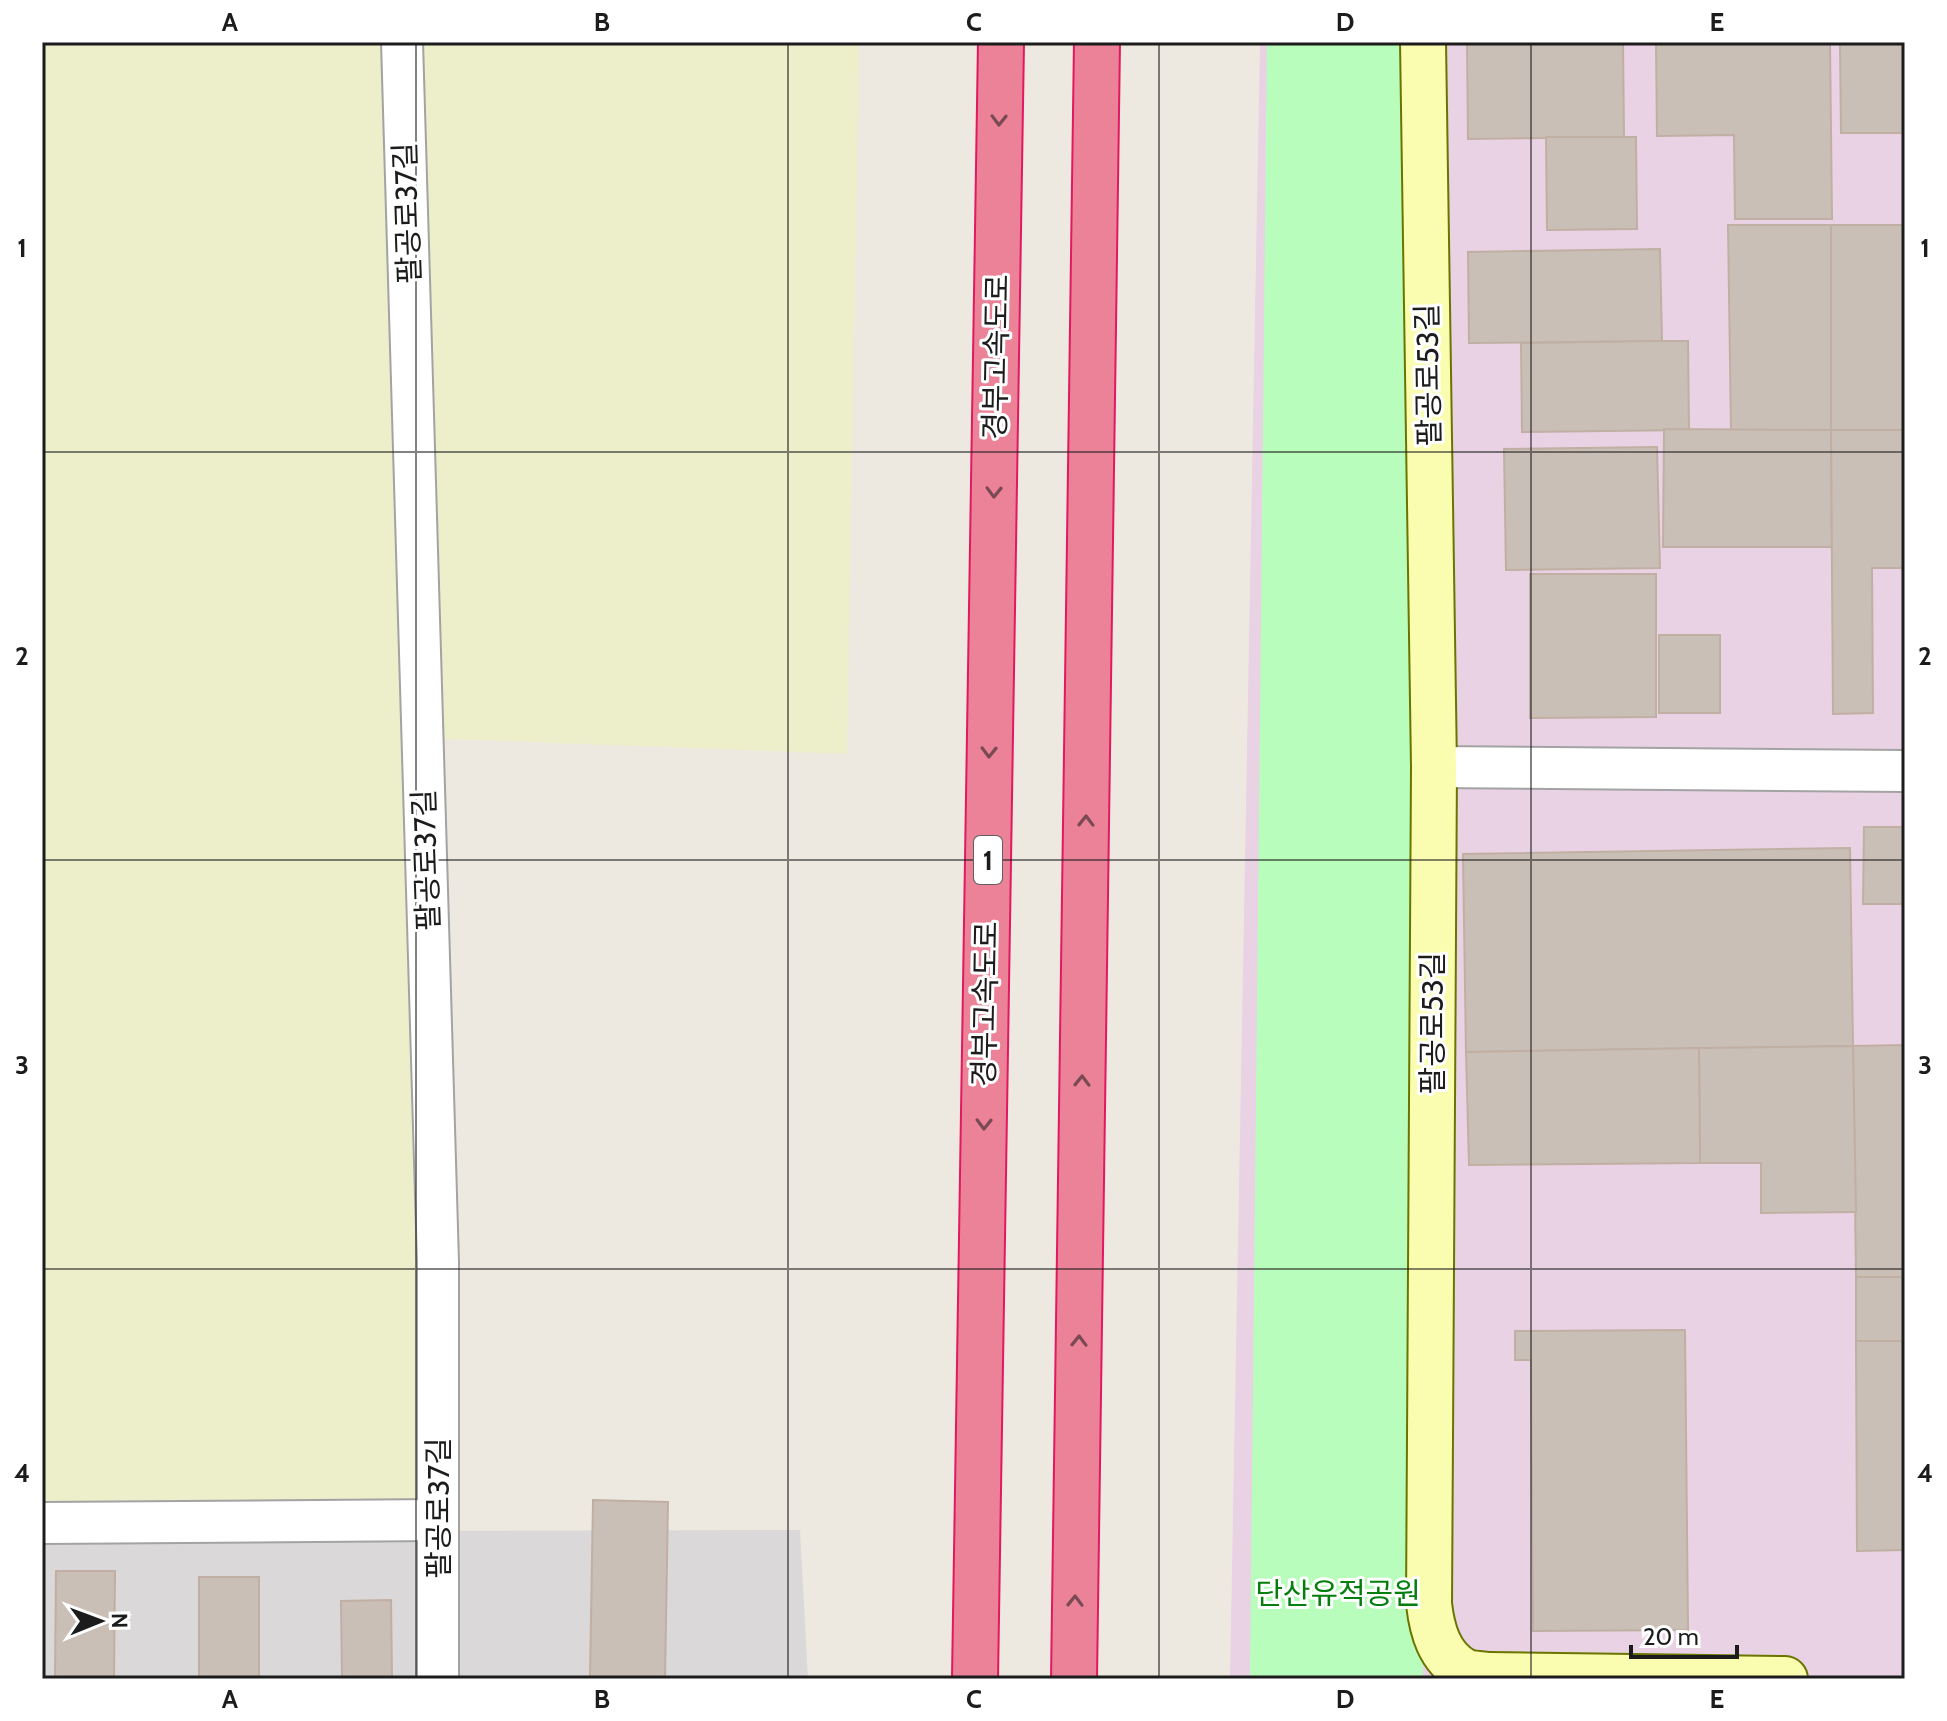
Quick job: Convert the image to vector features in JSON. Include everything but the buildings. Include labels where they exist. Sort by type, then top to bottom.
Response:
[{"type":"highway","name":"경부고속도로","points":[[975,1679],[1001,42]]},
{"type":"highway","points":[[1074,1679],[1097,42]]},
{"type":"street","name":"팔공로37길","points":[[402,42],[438,1263],[438,1679]]},
{"type":"street","name":"팔공로53길","points":[[1423,42],[1434,767],[1429,1572],[1433,1632],[1445,1653],[1465,1671],[1490,1675],[1785,1679]]},
{"type":"street","points":[[1434,767],[1905,771]]},
{"type":"street","points":[[42,1523],[438,1520]]},
{"type":"shaded area","points":[[1260,42],[1905,42],[1905,1679],[1230,1679]]},
{"type":"shaded area","points":[[800,1530],[808,1679],[42,1679],[42,1532]]},
{"type":"green space","points":[[42,42],[859,42],[847,754],[423,738],[438,1520],[42,1523]]},
{"type":"green space","name":"단산유적공원","points":[[1267,42],[1408,42],[1423,1679],[1250,1679]]}]
